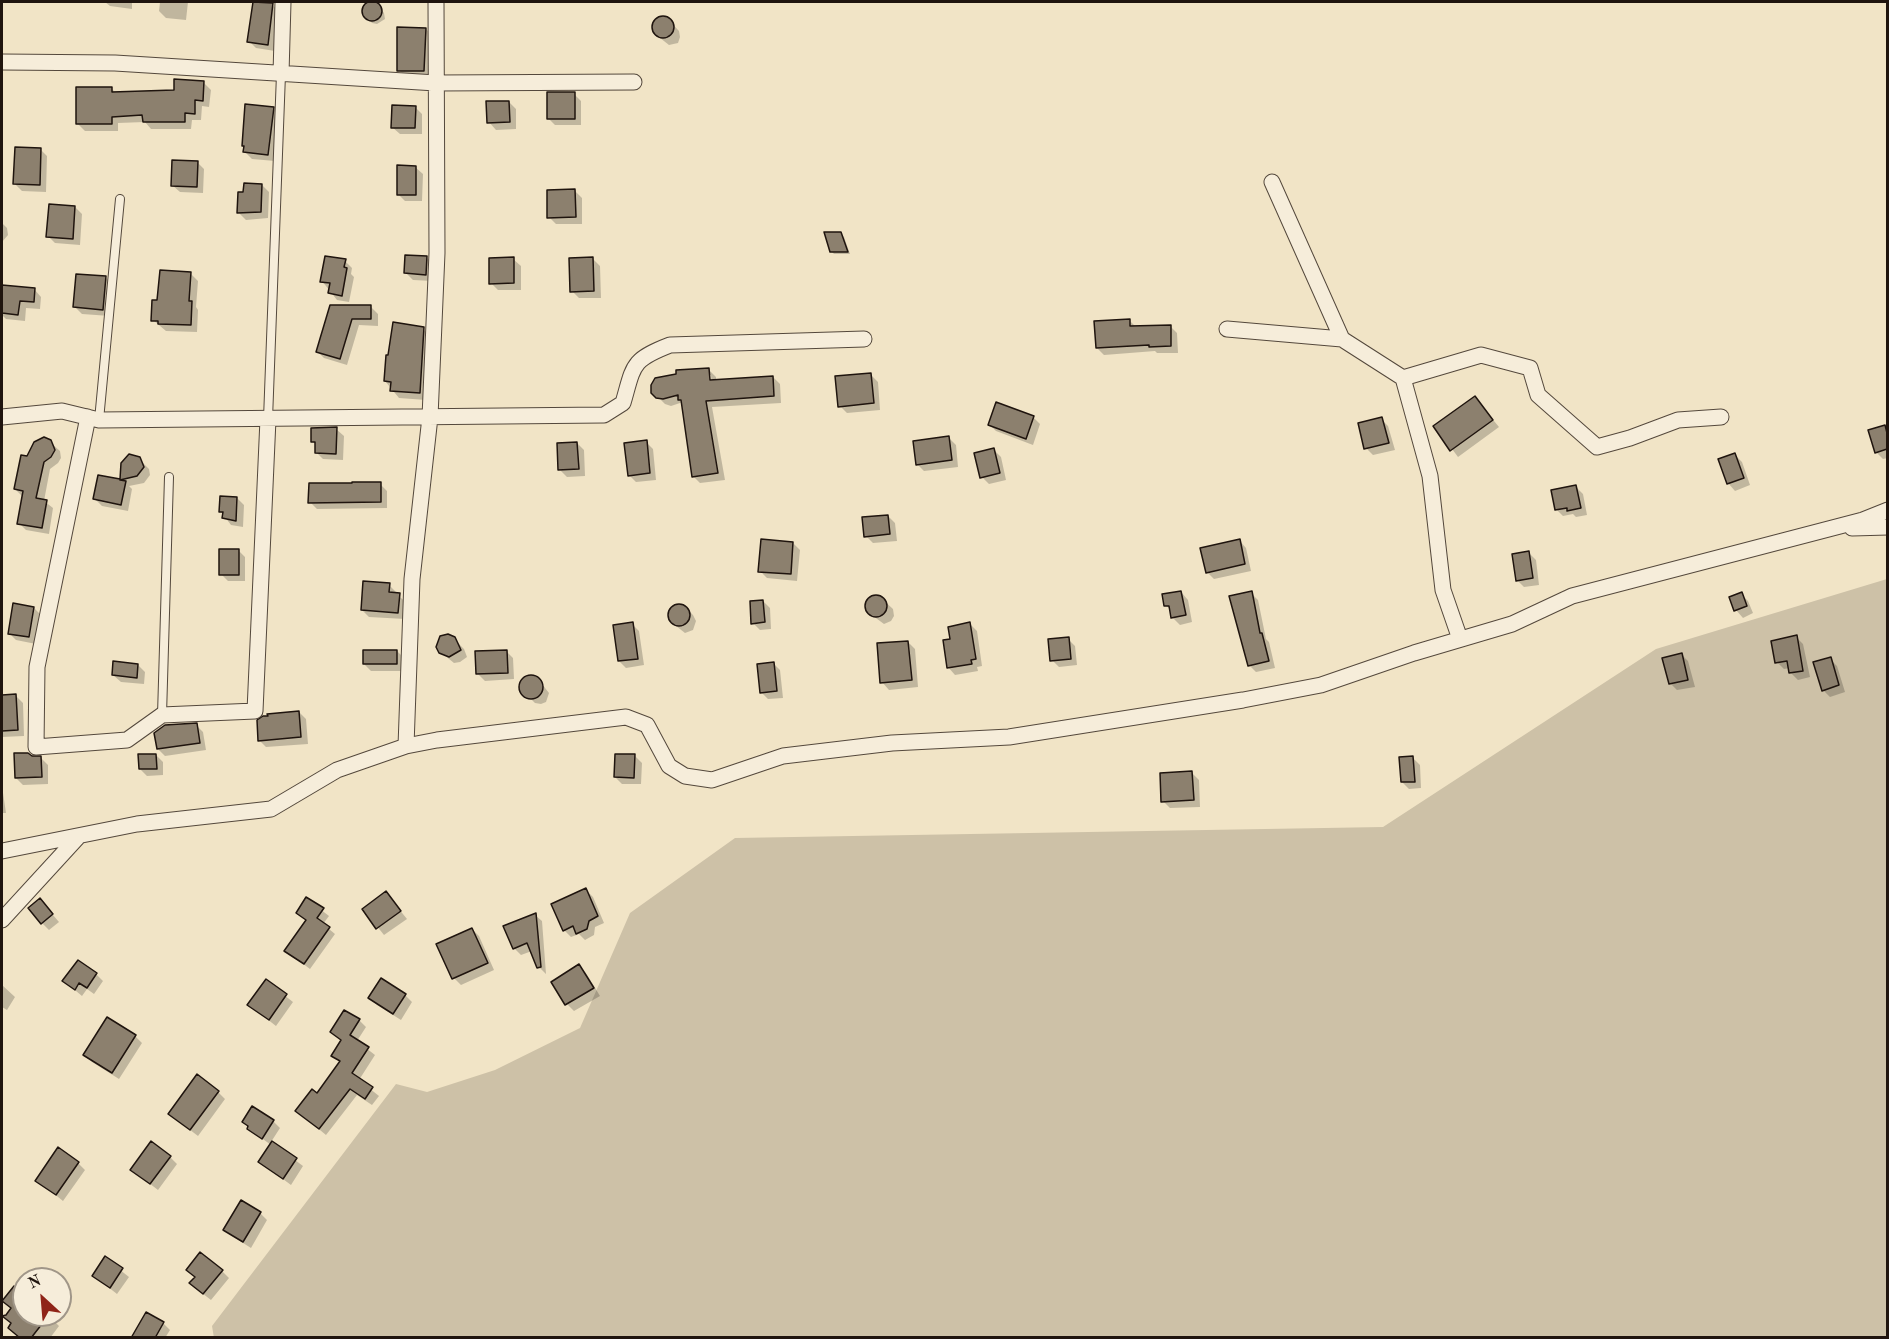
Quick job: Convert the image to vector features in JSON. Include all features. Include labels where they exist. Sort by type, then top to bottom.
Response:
[{"type":"street","points":[[281,74],[283,2]]},
{"type":"street","points":[[406,746],[412,579],[430,417],[437,253],[436,2]]},
{"type":"street","points":[[2,62],[115,63],[436,83],[634,82]]},
{"type":"street","points":[[1272,182],[1342,339]]},
{"type":"street","points":[[1227,329],[1342,339],[1403,378],[1430,476],[1443,590],[1460,639]]},
{"type":"street","points":[[2,417],[62,411],[94,418],[268,419],[604,415],[623,403],[634,365],[648,353],[670,345],[864,339]]},
{"type":"street","points":[[1403,378],[1481,355],[1530,368],[1538,395],[1597,447],[1630,438],[1678,420],[1721,417]]},
{"type":"street","points":[[94,418],[37,667],[36,747],[127,741],[162,716],[255,711],[268,419]]},
{"type":"street","points":[[2,851],[137,824],[271,809],[337,770],[406,746],[437,740],[626,717],[647,725],[669,766],[685,776],[712,780],[783,756],[892,743],[1010,737],[1243,700],[1321,685],[1512,624],[1572,596],[1863,520],[1887,510]]},
{"type":"street","points":[[1831,528],[1887,527]]},
{"type":"street","points":[[2,920],[79,837]]},
{"type":"lane","points":[[268,419],[281,74]]},
{"type":"lane","points":[[94,418],[120,199]]},
{"type":"lane","points":[[162,716],[169,477]]},
{"type":"shaded area","points":[[1887,579],[1887,1337],[214,1338],[212,1326],[396,1084],[427,1092],[495,1070],[580,1028],[630,913],[735,838],[1383,827],[1656,649]]},
{"type":"building","points":[[372,1],[379,4],[382,11],[379,18],[372,21],[365,18],[362,11],[365,4]]},
{"type":"building","points":[[253,2],[273,3],[268,45],[247,42]]},
{"type":"building","points":[[659,16],[667,16],[674,23],[674,31],[667,38],[659,38],[652,31],[652,23]]},
{"type":"building","points":[[397,27],[426,28],[424,71],[397,71]]},
{"type":"building","points":[[174,79],[204,81],[203,101],[195,100],[195,114],[185,113],[185,122],[143,122],[142,115],[112,117],[112,124],[76,124],[76,87],[112,87],[112,92],[174,90]]},
{"type":"building","points":[[547,92],[575,92],[575,119],[547,119]]},
{"type":"building","points":[[486,101],[509,101],[510,122],[487,123]]},
{"type":"building","points":[[245,104],[274,107],[268,155],[243,152]]},
{"type":"building","points":[[392,105],[416,106],[415,128],[391,128]]},
{"type":"building","points":[[15,147],[41,148],[40,185],[13,184]]},
{"type":"building","points":[[172,160],[198,161],[197,187],[171,186]]},
{"type":"building","points":[[397,165],[416,166],[416,195],[397,195]]},
{"type":"building","points":[[244,183],[262,184],[261,212],[237,213],[238,192],[243,192]]},
{"type":"building","points":[[575,189],[576,217],[547,218],[547,190]]},
{"type":"building","points":[[49,204],[75,206],[73,239],[46,237]]},
{"type":"building","points":[[824,232],[841,232],[848,252],[830,252]]},
{"type":"building","points":[[405,255],[427,256],[426,275],[404,273]]},
{"type":"building","points":[[325,256],[346,259],[344,267],[347,268],[342,296],[328,293],[330,283],[320,282]]},
{"type":"building","points":[[514,257],[514,283],[489,284],[489,258]]},
{"type":"building","points":[[593,257],[594,291],[570,292],[569,258]]},
{"type":"building","points":[[160,270],[191,272],[189,301],[192,301],[191,325],[158,324],[158,321],[151,321],[152,300],[157,300]]},
{"type":"building","points":[[76,274],[106,276],[103,310],[73,307]]},
{"type":"building","points":[[2,285],[35,288],[34,302],[20,301],[18,315],[2,313]]},
{"type":"building","points":[[330,305],[371,305],[371,319],[352,319],[340,359],[316,352]]},
{"type":"building","points":[[1130,319],[1130,326],[1171,325],[1171,346],[1096,348],[1094,321]]},
{"type":"building","points":[[393,322],[424,327],[420,393],[390,391],[391,382],[384,381],[386,355],[388,355]]},
{"type":"building","points":[[709,368],[710,380],[773,376],[774,396],[706,401],[718,473],[692,477],[681,400],[678,400],[678,395],[663,399],[656,398],[651,393],[651,385],[655,378],[676,374],[676,370]]},
{"type":"building","points":[[871,373],[874,403],[838,407],[835,376]]},
{"type":"building","points":[[1475,396],[1493,420],[1450,451],[1433,426]]},
{"type":"building","points":[[996,402],[1034,416],[1026,439],[988,425]]},
{"type":"building","points":[[1382,417],[1389,443],[1364,449],[1358,423]]},
{"type":"building","points":[[1885,425],[1887,449],[1875,453],[1868,430]]},
{"type":"building","points":[[337,427],[336,454],[315,453],[315,442],[311,442],[311,428]]},
{"type":"building","points":[[949,436],[952,460],[916,465],[913,441]]},
{"type":"building","points":[[44,437],[51,440],[55,450],[44,462],[36,498],[47,500],[42,528],[17,524],[23,491],[14,489],[21,455],[27,456],[34,442]]},
{"type":"building","points":[[647,440],[650,473],[628,476],[624,443]]},
{"type":"building","points":[[577,442],[579,469],[558,470],[557,443]]},
{"type":"building","points":[[994,448],[1000,473],[980,478],[974,453]]},
{"type":"building","points":[[1735,453],[1744,478],[1727,484],[1718,459]]},
{"type":"building","points":[[129,454],[140,457],[144,467],[137,476],[120,480],[126,481],[121,505],[93,499],[98,475],[120,479],[121,463]]},
{"type":"building","points":[[381,482],[381,502],[308,503],[309,483]]},
{"type":"building","points":[[1576,485],[1581,508],[1567,511],[1567,508],[1555,510],[1551,490]]},
{"type":"building","points":[[220,496],[237,497],[236,521],[222,518],[223,512],[219,512]]},
{"type":"building","points":[[888,515],[890,534],[864,537],[862,517]]},
{"type":"building","points":[[761,539],[793,542],[791,574],[758,572]]},
{"type":"building","points":[[1240,539],[1245,564],[1206,573],[1200,548]]},
{"type":"building","points":[[219,549],[239,549],[239,575],[219,575]]},
{"type":"building","points":[[1529,551],[1533,578],[1516,581],[1512,554]]},
{"type":"building","points":[[363,581],[390,583],[389,592],[400,593],[398,613],[361,610]]},
{"type":"building","points":[[1181,591],[1186,615],[1171,618],[1169,606],[1164,606],[1162,594]]},
{"type":"building","points":[[1252,591],[1260,633],[1262,633],[1269,661],[1248,666],[1229,596]]},
{"type":"building","points":[[1742,592],[1747,606],[1734,611],[1729,597]]},
{"type":"building","points":[[872,595],[880,595],[887,602],[887,610],[880,617],[872,617],[865,610],[865,602]]},
{"type":"building","points":[[763,600],[765,622],[751,624],[750,601]]},
{"type":"building","points":[[13,603],[34,607],[29,637],[8,634]]},
{"type":"building","points":[[675,604],[683,604],[690,611],[690,619],[683,626],[675,626],[668,619],[668,611]]},
{"type":"building","points":[[633,622],[638,659],[618,661],[613,625]]},
{"type":"building","points":[[970,622],[976,659],[971,660],[972,664],[947,668],[943,640],[950,639],[948,627]]},
{"type":"building","points":[[448,634],[455,637],[461,650],[449,657],[439,653],[436,647],[440,636]]},
{"type":"building","points":[[1797,635],[1803,671],[1789,673],[1787,661],[1775,663],[1771,641]]},
{"type":"building","points":[[1069,637],[1071,659],[1050,661],[1048,639]]},
{"type":"building","points":[[908,641],[912,680],[880,683],[877,643]]},
{"type":"building","points":[[363,650],[397,650],[397,664],[363,664]]},
{"type":"building","points":[[507,650],[508,673],[476,674],[475,651]]},
{"type":"building","points":[[1682,653],[1688,680],[1669,684],[1662,658]]},
{"type":"building","points":[[1831,657],[1839,685],[1822,691],[1813,662]]},
{"type":"building","points":[[113,661],[138,664],[137,678],[112,675]]},
{"type":"building","points":[[774,662],[777,691],[760,693],[757,664]]},
{"type":"building","points":[[531,675],[539,679],[543,687],[539,695],[531,699],[523,695],[519,687],[523,679]]},
{"type":"building","points":[[16,694],[18,730],[2,731],[2,695]]},
{"type":"building","points":[[299,711],[301,737],[258,741],[257,720],[268,716],[267,714]]},
{"type":"building","points":[[197,723],[200,743],[157,749],[154,733],[165,725]]},
{"type":"building","points":[[14,753],[41,756],[42,777],[15,778]]},
{"type":"building","points":[[138,754],[156,754],[157,769],[139,769]]},
{"type":"building","points":[[615,754],[635,754],[634,778],[614,777]]},
{"type":"building","points":[[1413,756],[1415,782],[1401,782],[1399,757]]},
{"type":"building","points":[[1192,771],[1194,800],[1161,802],[1160,773]]},
{"type":"building","points":[[586,888],[598,916],[589,921],[587,929],[576,934],[573,926],[563,931],[551,904]]},
{"type":"building","points":[[386,891],[401,911],[376,929],[362,909]]},
{"type":"building","points":[[306,897],[324,908],[317,918],[330,927],[304,964],[284,951],[306,920],[296,913]]},
{"type":"building","points":[[40,898],[53,914],[41,924],[28,908]]},
{"type":"building","points":[[536,913],[541,967],[537,968],[527,943],[513,949],[503,926]]},
{"type":"building","points":[[472,928],[488,963],[452,979],[436,944]]},
{"type":"building","points":[[78,960],[97,973],[87,988],[79,983],[75,990],[62,981]]},
{"type":"building","points":[[579,964],[594,988],[565,1005],[551,982]]},
{"type":"building","points":[[381,978],[406,994],[393,1014],[368,998]]},
{"type":"building","points":[[266,979],[287,994],[269,1020],[247,1005]]},
{"type":"building","points":[[344,1010],[360,1019],[350,1035],[369,1047],[352,1073],[373,1087],[365,1099],[350,1089],[319,1129],[295,1111],[312,1089],[317,1093],[340,1061],[331,1056],[341,1040],[330,1032]]},
{"type":"building","points":[[107,1017],[136,1035],[112,1073],[83,1055]]},
{"type":"building","points":[[197,1074],[219,1091],[190,1130],[168,1114]]},
{"type":"building","points":[[252,1106],[274,1120],[262,1139],[247,1129],[248,1126],[242,1122]]},
{"type":"building","points":[[151,1141],[171,1156],[150,1184],[130,1170]]},
{"type":"building","points":[[272,1141],[297,1158],[283,1179],[258,1162]]},
{"type":"building","points":[[58,1147],[79,1162],[56,1195],[35,1181]]},
{"type":"building","points":[[241,1200],[261,1212],[243,1242],[223,1230]]},
{"type":"building","points":[[200,1252],[223,1270],[203,1294],[189,1283],[195,1277],[186,1270]]},
{"type":"building","points":[[105,1256],[123,1268],[110,1288],[92,1276]]},
{"type":"building","points":[[12,1288],[12,1327],[40,1327],[31,1338],[20,1338],[8,1328],[11,1323],[2,1316],[6,1315],[11,1308],[2,1301]]},
{"type":"building","points":[[146,1312],[164,1322],[155,1338],[131,1338]]}]
